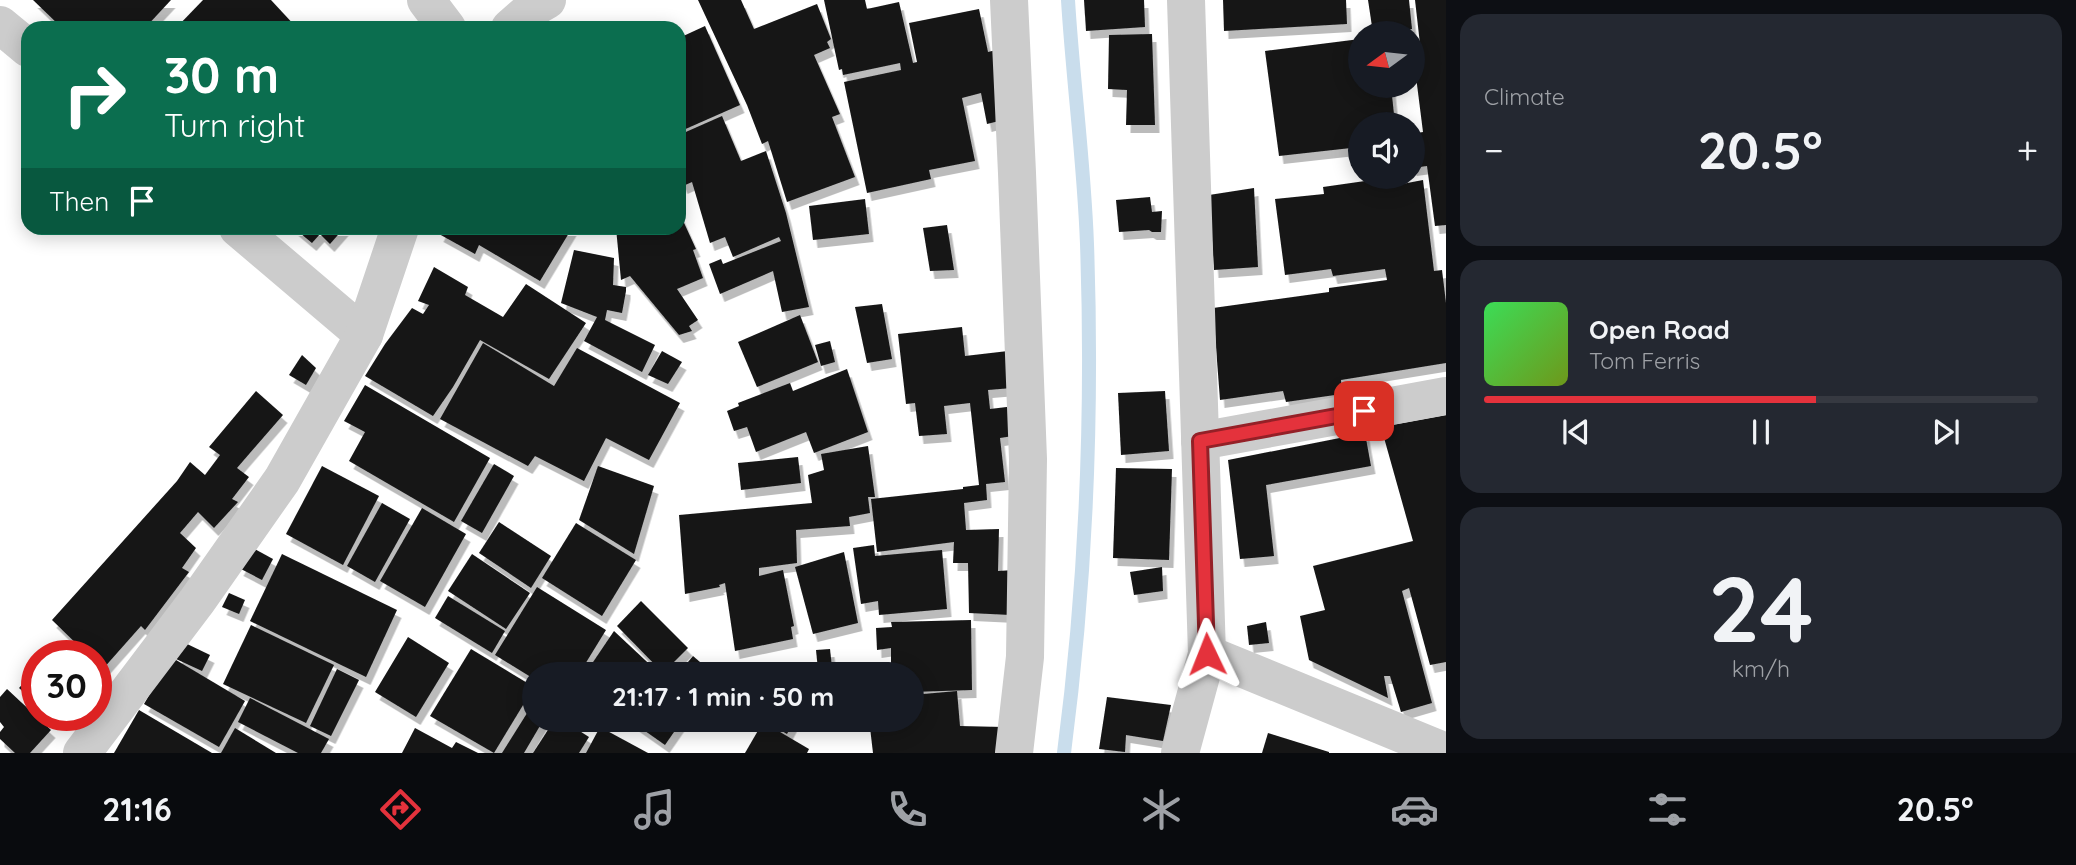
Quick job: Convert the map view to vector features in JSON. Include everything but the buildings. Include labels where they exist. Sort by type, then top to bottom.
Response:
[{"type":"street","points":[[426,0],[442,21]]},
{"type":"street","points":[[518,21],[547,0]]},
{"type":"street","points":[[1009,0],[1028,459],[1026,657],[1014,753]]},
{"type":"street","points":[[1180,753],[1207,654],[1186,0]]},
{"type":"street","points":[[0,25],[21,42]]},
{"type":"street","points":[[246,235],[364,335]]},
{"type":"street","points":[[82,753],[197,601],[282,480],[364,335],[398,235]]},
{"type":"street","points":[[1200,441],[1446,396]]},
{"type":"street","points":[[1207,654],[1446,752]]},
{"type":"waterway","points":[[1064,753],[1083,563],[1089,371],[1086,213],[1068,0]]},
{"type":"route","points":[[1207,654],[1200,441],[1364,411]]}]
